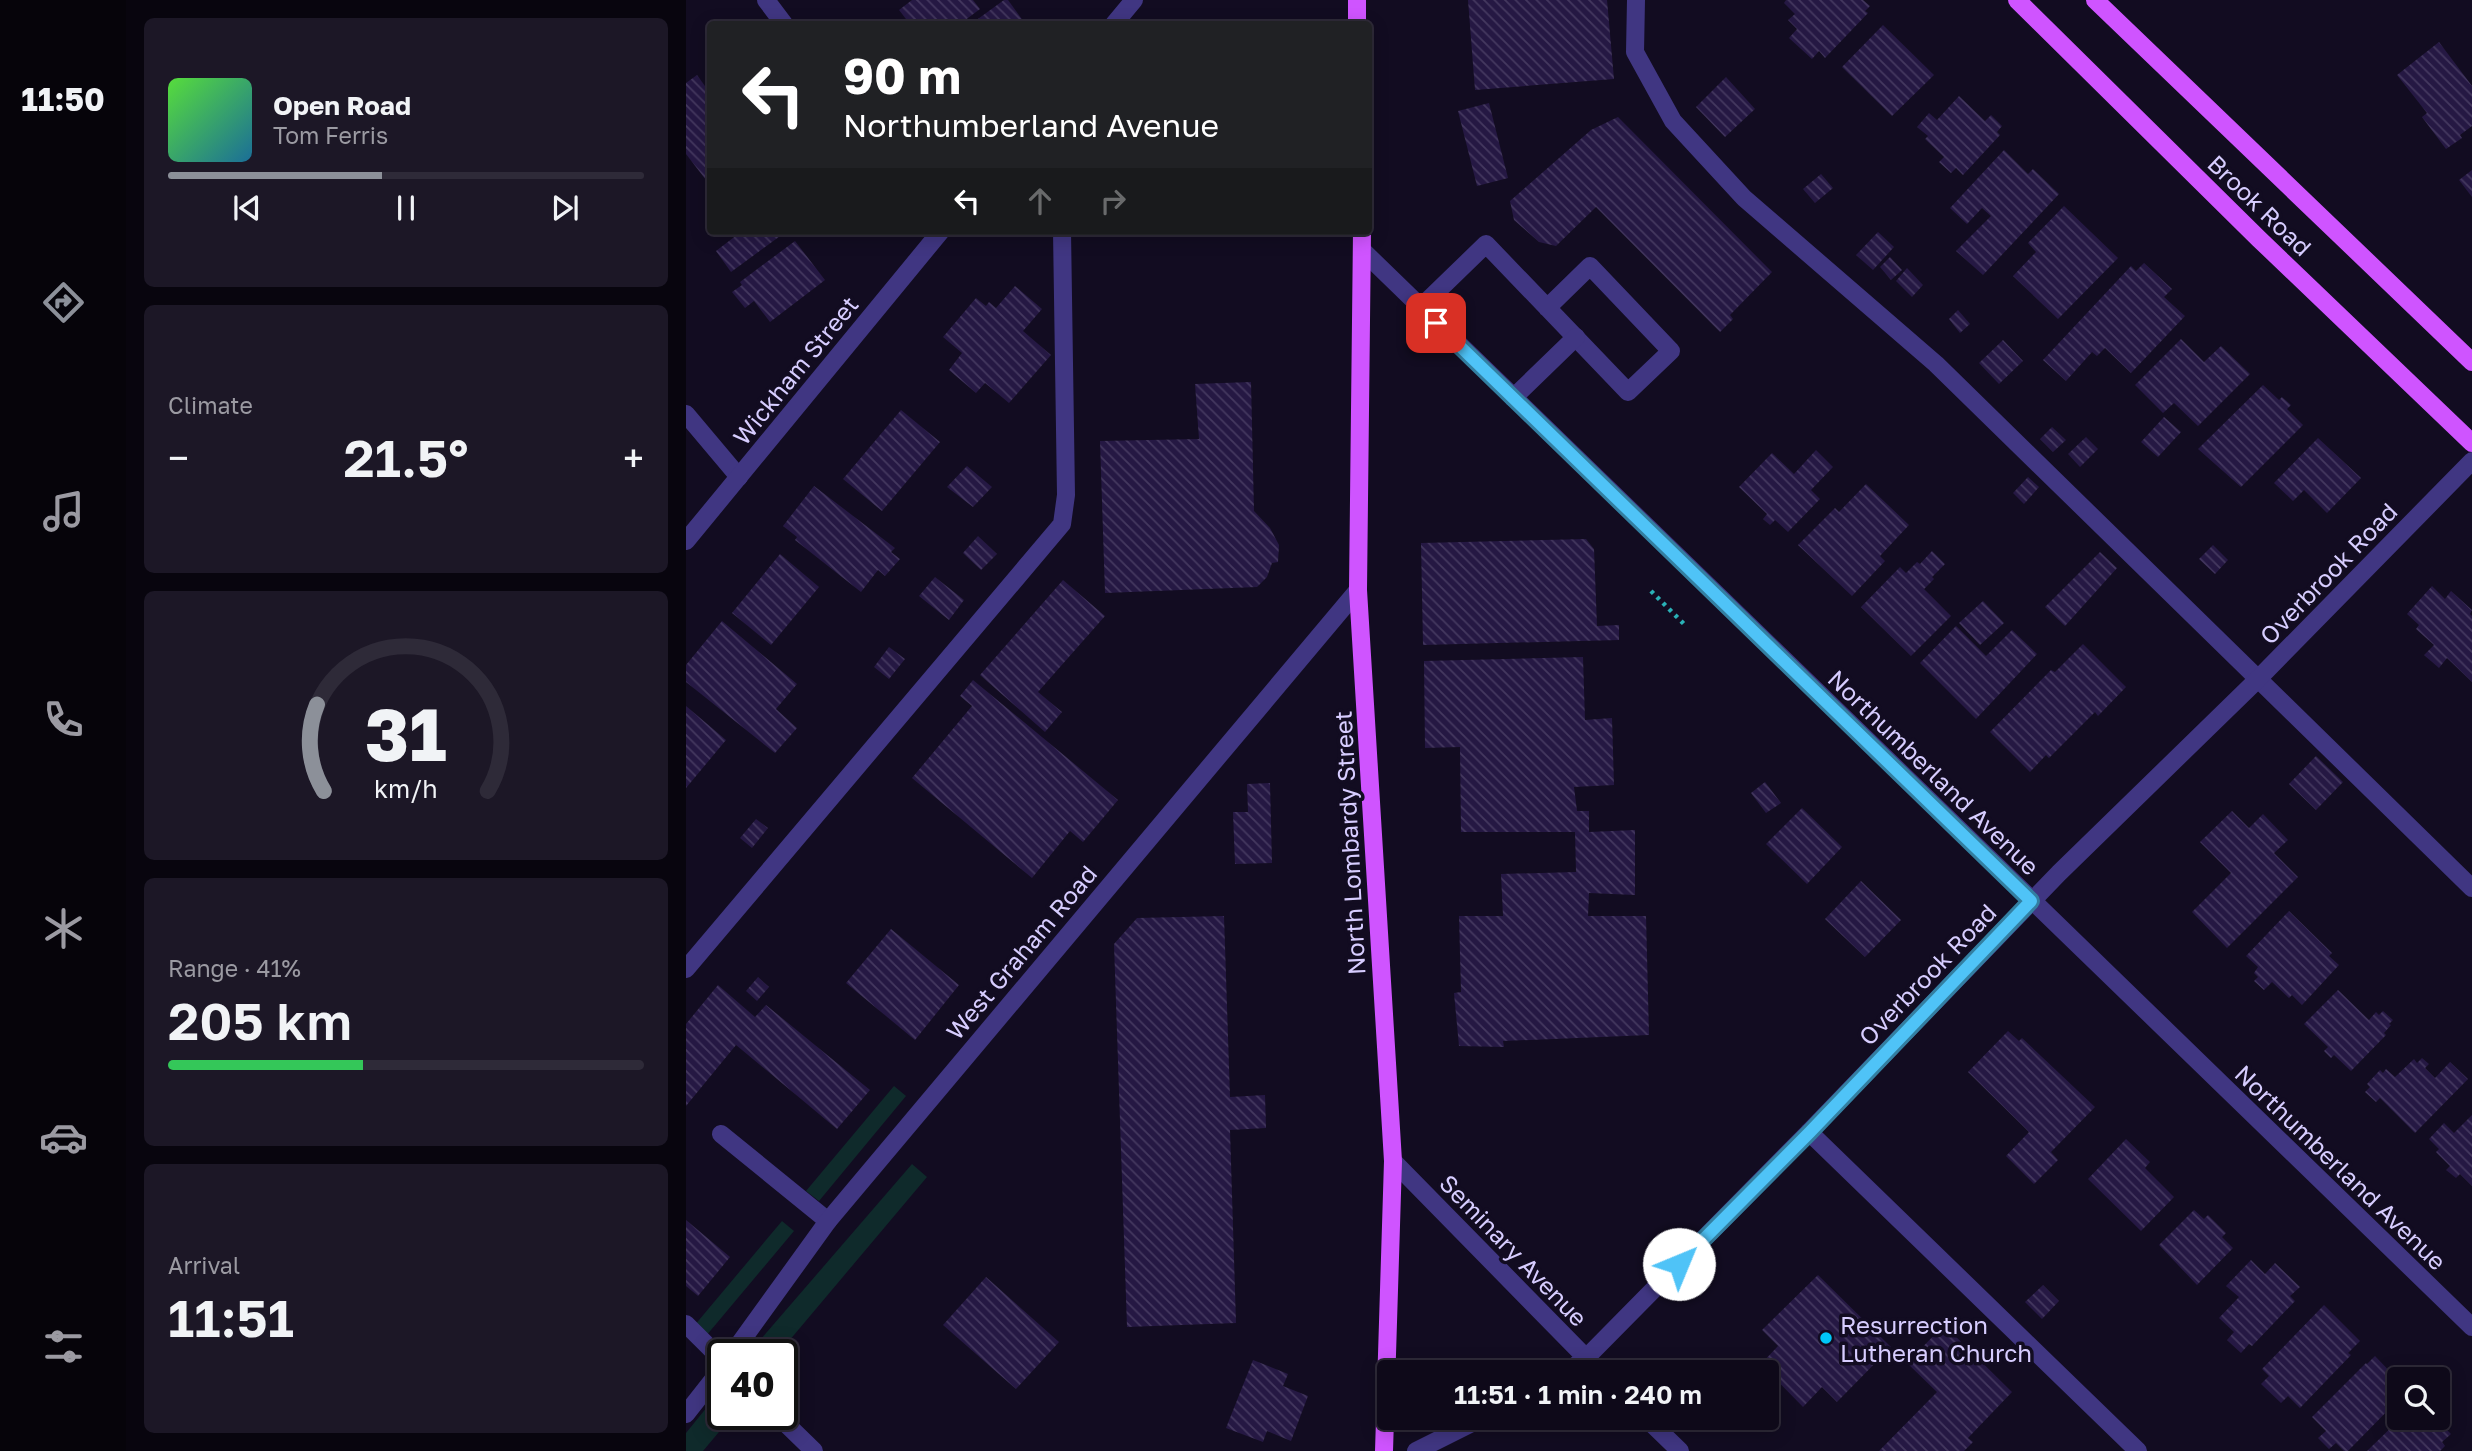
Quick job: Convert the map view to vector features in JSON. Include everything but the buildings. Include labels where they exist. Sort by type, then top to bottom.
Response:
[{"type":"main road","points":[[1357,0],[1357,21]]},
{"type":"main road","name":"Brook Road","points":[[2017,0],[2249,229],[2472,443]]},
{"type":"main road","name":"Brook Road","points":[[2095,0],[2472,362]]},
{"type":"main road","name":"North Lombardy Street","points":[[1362,235],[1358,590],[1393,1161],[1384,1451]]},
{"type":"street","points":[[766,0],[782,21]]},
{"type":"street","points":[[1116,21],[1134,0]]},
{"type":"street","points":[[1636,0],[1635,52],[1673,121],[1744,198],[1936,364],[2472,888]]},
{"type":"street","name":"Wickham Street","points":[[686,541],[937,235]]},
{"type":"street","points":[[686,969],[1062,524],[1066,495],[1062,235]]},
{"type":"street","points":[[1420,308],[1486,244],[1547,308],[1576,337],[1628,392],[1671,351],[1590,266],[1547,308]]},
{"type":"street","name":"Northumberland Avenue","points":[[1363,251],[2472,1327]]},
{"type":"street","points":[[1513,398],[1576,337]]},
{"type":"street","points":[[686,414],[739,477]]},
{"type":"street","name":"Overbrook Road","points":[[1583,1360],[1810,1132],[2031,901],[2258,679],[2472,461]]},
{"type":"street","name":"West Graham Road","points":[[743,1339],[828,1221],[1358,590]]},
{"type":"street","points":[[1810,1132],[2138,1451]]},
{"type":"street","points":[[721,1134],[828,1221]]},
{"type":"street","name":"Seminary Avenue","points":[[1393,1161],[1586,1358]]},
{"type":"street","points":[[686,1324],[707,1345]]},
{"type":"street","points":[[686,1414],[707,1387]]},
{"type":"street","points":[[792,1430],[814,1451]]},
{"type":"street","points":[[1416,1451],[1458,1430]]},
{"type":"street","points":[[1658,1430],[1680,1451]]},
{"type":"path","points":[[1651,591],[1686,626]]},
{"type":"green space","points":[[894,1086],[906,1096],[819,1201],[806,1191]]},
{"type":"green space","points":[[912,1164],[927,1177],[791,1339],[761,1339]]},
{"type":"green space","points":[[782,1221],[794,1231],[706,1336],[694,1326]]},
{"type":"green space","points":[[707,1407],[707,1430],[721,1430],[703,1451],[686,1451],[686,1433]]},
{"type":"place","name":"Resurrection Lutheran Church","points":[[1826,1338]]},
{"type":"route","points":[[1436,323],[2031,901],[1810,1132],[1679,1264]]}]
